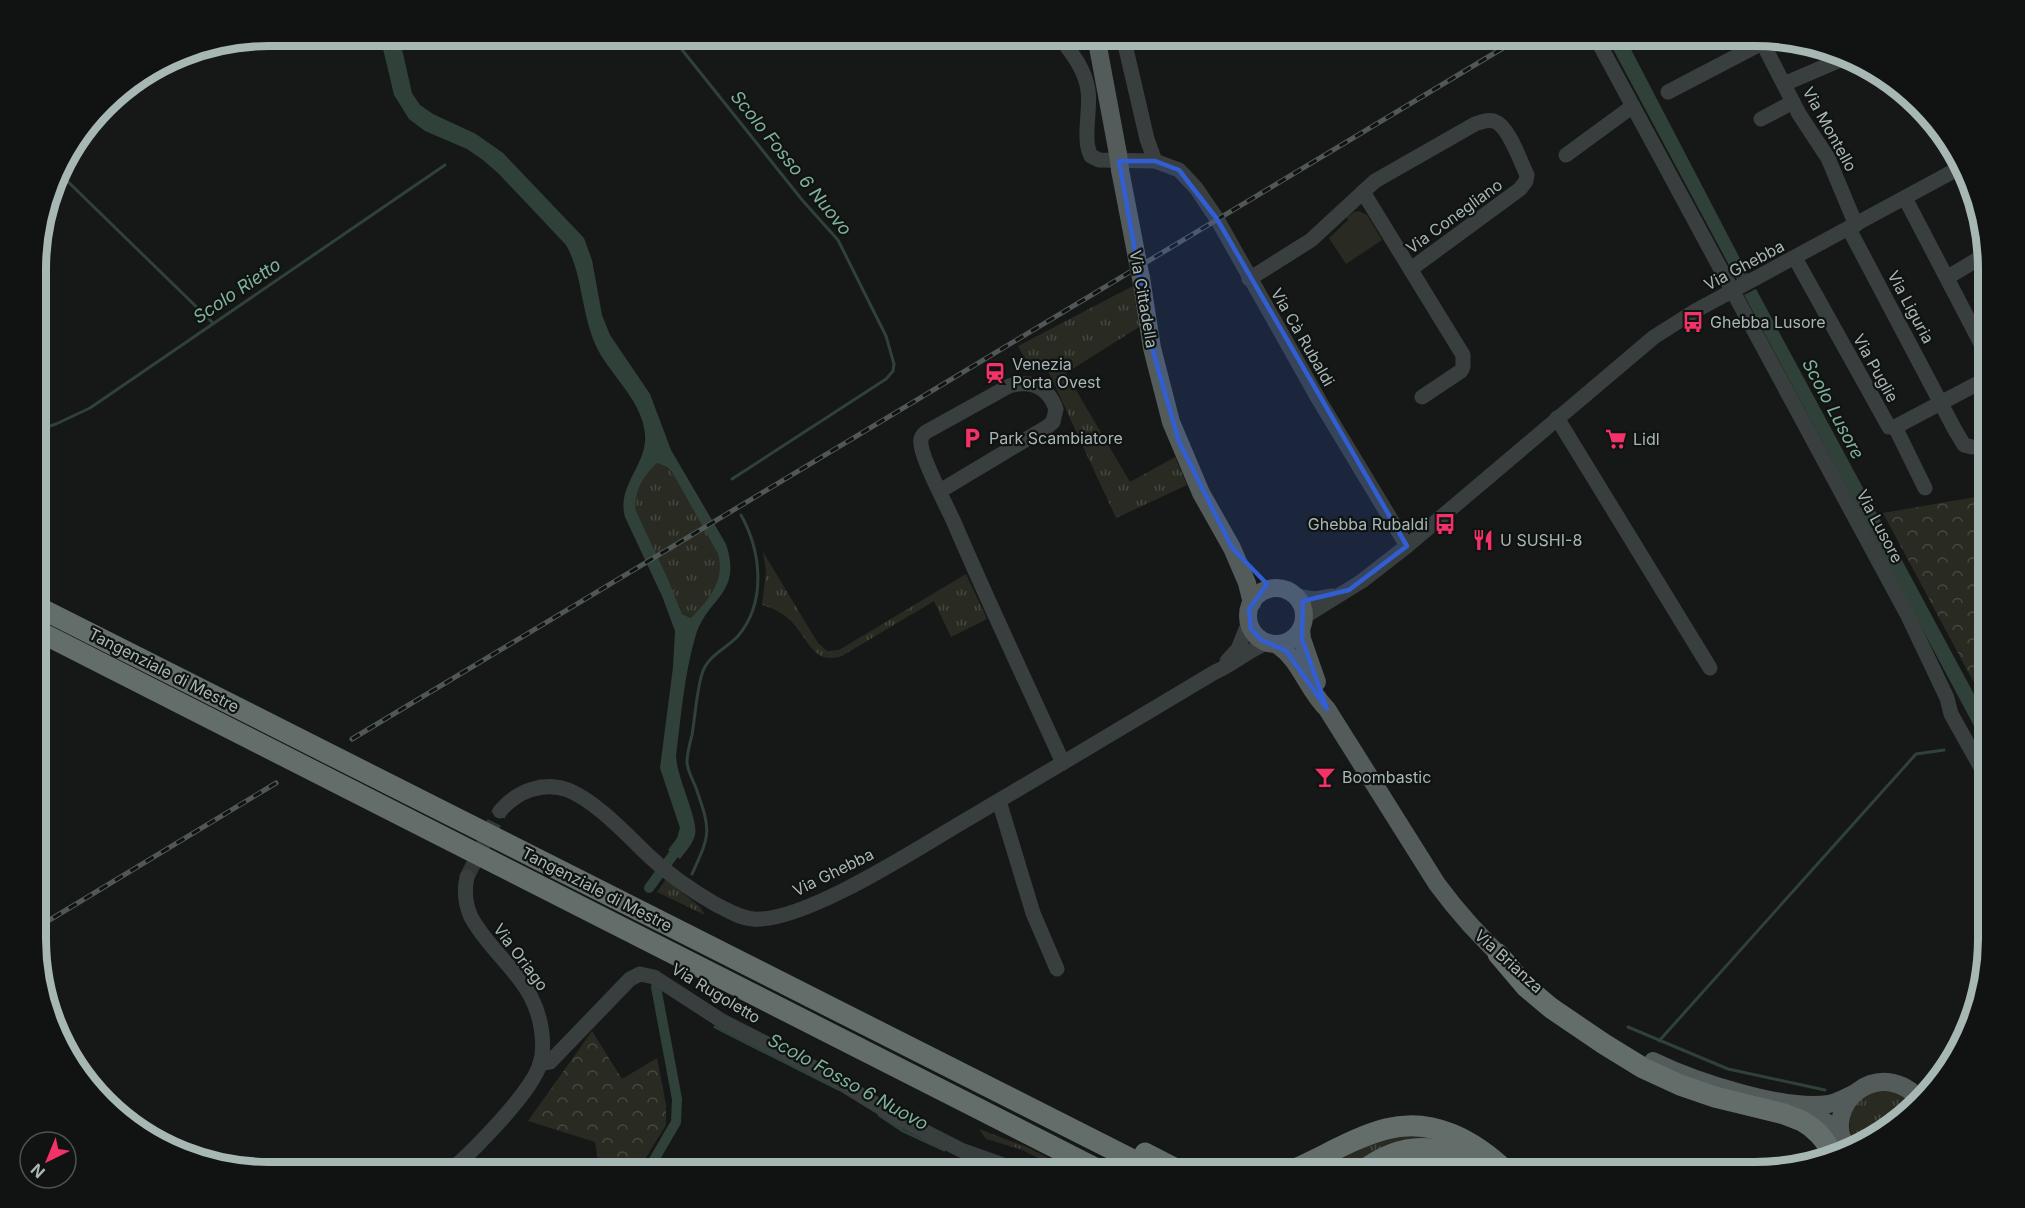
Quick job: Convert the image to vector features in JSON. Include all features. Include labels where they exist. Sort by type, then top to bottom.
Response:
[{"type":"highway","name":"Tangenziale di Mestre","points":[[47,612],[1138,1162]]},
{"type":"highway","name":"Tangenziale di Mestre","points":[[47,636],[1083,1162]]},
{"type":"highway","points":[[1498,954],[1526,987],[1551,1008],[1643,1068],[1680,1085],[1715,1097],[1784,1114],[1802,1121],[1839,1146]]},
{"type":"highway","points":[[1310,1162],[1385,1129],[1407,1126],[1430,1127],[1447,1131],[1466,1140],[1494,1162]]},
{"type":"highway","points":[[1079,1132],[1114,1138],[1162,1162]]},
{"type":"highway","points":[[1375,1162],[1392,1154],[1412,1149],[1449,1151],[1468,1162]]},
{"type":"main road","name":"Via Cittadella","points":[[1098,46],[1152,348],[1171,422],[1197,483],[1232,548],[1247,583],[1252,603]]},
{"type":"main road","name":"Via Cittadella","points":[[1232,548],[1257,578],[1275,589]]},
{"type":"main road","points":[[1275,589],[1295,596],[1302,607],[1303,623],[1289,640],[1272,644],[1255,635],[1249,622],[1249,609],[1258,596],[1275,589]]},
{"type":"main road","name":"Via Brianza","points":[[1303,623],[1302,639],[1327,709],[1437,884],[1456,911],[1498,954],[1559,1005],[1622,1046],[1665,1067],[1699,1080],[1782,1102]]},
{"type":"main road","name":"Via Brianza","points":[[1272,644],[1286,651],[1319,701],[1327,709]]},
{"type":"main road","points":[[1782,1102],[1830,1103],[1878,1081],[1903,1084],[1916,1093]]},
{"type":"main road","points":[[1840,1145],[1841,1116],[1855,1093]]},
{"type":"main road","points":[[1782,1102],[1826,1122],[1840,1145]]},
{"type":"street","name":"Via Cà Rubaldi","points":[[1066,46],[1082,70],[1088,89],[1087,143],[1091,156],[1099,160],[1155,160],[1179,170],[1196,188],[1217,219],[1249,279],[1407,546]]},
{"type":"street","points":[[1125,46],[1147,139],[1155,160]]},
{"type":"street","name":"Via Lusore","points":[[1601,46],[1908,616],[1947,698],[1951,714],[1978,762]]},
{"type":"street","points":[[1668,92],[1750,46]]},
{"type":"street","name":"Via Montello","points":[[1764,47],[1793,102],[1828,158],[1853,227]]},
{"type":"street","name":"Via Montello","points":[[1784,84],[1837,61]]},
{"type":"street","points":[[1761,119],[1793,102]]},
{"type":"street","points":[[1566,155],[1633,106]]},
{"type":"street","name":"Via Conegliano","points":[[1249,279],[1311,240],[1375,181],[1475,124],[1490,120],[1496,121],[1505,130],[1527,175],[1523,185],[1411,269],[1463,355],[1464,361],[1461,371],[1422,397]]},
{"type":"street","name":"Via Ghebba","points":[[1303,623],[1407,546],[1654,337],[1695,311],[1956,170]]},
{"type":"street","points":[[1363,192],[1411,269]]},
{"type":"street","points":[[1905,198],[1978,336]]},
{"type":"street","name":"Via Liguria","points":[[1853,227],[1964,445],[1972,447]]},
{"type":"street","name":"Via Puglie","points":[[1795,258],[1889,428],[1978,384]]},
{"type":"street","points":[[1948,277],[1978,260]]},
{"type":"street","points":[[939,488],[1053,422],[1056,409],[1048,394],[1035,384],[1019,383],[1009,386],[926,432],[920,442],[939,488],[993,611],[1063,763]]},
{"type":"street","points":[[1557,418],[1710,668]]},
{"type":"street","points":[[1895,427],[1925,488]]},
{"type":"street","name":"Via Ghebba","points":[[1295,596],[1315,599],[1349,590]]},
{"type":"street","name":"Via Ghebba","points":[[1215,672],[1238,649],[1249,622]]},
{"type":"street","name":"Via Ghebba","points":[[500,811],[512,799],[534,788],[552,787],[568,790],[608,818],[676,879],[735,915],[751,919],[782,915],[819,901],[865,878],[1234,663],[1252,649],[1272,644]]},
{"type":"street","points":[[999,801],[1033,913],[1056,969]]},
{"type":"street","name":"Via Oriago","points":[[460,1162],[525,1090],[540,1064],[542,1044],[537,1012],[523,984],[476,927],[467,909],[464,891],[467,877]]},
{"type":"street","name":"Via Rugoletto","points":[[540,1064],[550,1062],[630,979],[639,974],[654,977],[722,1020],[828,1075],[898,1118],[961,1150],[999,1162]]},
{"type":"highlighted area","points":[[1119,161],[1155,161],[1179,170],[1217,219],[1407,546],[1349,590],[1303,601],[1302,639],[1327,709],[1286,651],[1261,640],[1251,629],[1249,609],[1267,584],[1232,548],[1179,442],[1152,348]]},
{"type":"green space","points":[[1359,211],[1367,215],[1382,240],[1346,264],[1329,238],[1348,220],[1347,217]]},
{"type":"green space","points":[[1133,286],[1139,327],[1066,373],[1130,482],[1175,457],[1187,485],[1116,518],[1045,364],[1031,370],[1018,346]]},
{"type":"green space","points":[[657,463],[672,472],[718,554],[719,572],[714,589],[692,618],[682,614],[636,512],[636,498],[640,485]]},
{"type":"green space","points":[[1975,497],[1978,499],[1978,679],[1973,681],[1883,513]]},
{"type":"green space","points":[[763,552],[818,643],[827,651],[839,650],[966,574],[987,619],[951,637],[934,601],[842,656],[824,657],[812,649],[788,618],[762,605],[766,571]]},
{"type":"green space","points":[[666,879],[700,907],[705,915],[657,892]]},
{"type":"green space","points":[[592,1031],[622,1079],[657,1058],[666,1105],[666,1125],[643,1162],[598,1162],[595,1142],[528,1121]]},
{"type":"green space","points":[[1873,1090],[1900,1092],[1909,1100],[1879,1124],[1853,1139],[1850,1129],[1851,1114],[1865,1095]]},
{"type":"green space","points":[[979,1129],[1029,1148],[1056,1162],[1046,1162],[1020,1149],[986,1139]]},
{"type":"green space","points":[[1392,1135],[1445,1138],[1373,1162],[1328,1162]]},
{"type":"green space","points":[[1423,1157],[1450,1160],[1446,1162],[1397,1162]]},
{"type":"shaded area","points":[[382,46],[401,46],[412,93],[420,105],[433,114],[476,134],[503,153],[584,238],[592,260],[602,315],[610,335],[650,394],[671,450],[726,544],[730,561],[727,586],[700,624],[691,652],[683,697],[676,756],[694,820],[695,835],[693,842],[680,859],[668,850],[677,838],[680,828],[660,768],[673,667],[675,631],[662,596],[625,517],[623,506],[628,485],[645,445],[643,422],[633,400],[604,360],[592,337],[576,269],[566,245],[483,160],[467,149],[425,131],[409,119],[394,95]],"holes":[[[657,463],[672,472],[718,554],[720,563],[714,589],[691,618],[682,614],[636,511],[636,498],[640,485]]]},
{"type":"shaded area","points":[[1611,46],[1629,46],[1748,274],[1737,280]]},
{"type":"shaded area","points":[[1756,289],[1978,702],[1978,733],[1744,295]]},
{"type":"waterway","name":"Scolo Fosso 6 Nuovo","points":[[679,46],[803,201],[838,240],[886,336],[894,364],[893,371],[886,379],[732,479]]},
{"type":"waterway","name":"Scolo Rietto","points":[[47,427],[90,408],[445,165]]},
{"type":"waterway","points":[[65,179],[213,323]]},
{"type":"waterway","name":"Scolo Fosso 6 Nuovo","points":[[692,874],[703,849],[707,832],[704,814],[687,762],[699,685],[709,660],[734,640],[747,623],[754,608],[757,592],[758,576],[753,544],[741,515]]},
{"type":"waterway","points":[[1659,1041],[1916,754],[1944,750]]},
{"type":"waterway","points":[[649,888],[681,844]]},
{"type":"waterway","points":[[653,1162],[676,1122],[677,1099],[656,987]]},
{"type":"waterway","name":"Scolo Fosso 6 Nuovo","points":[[715,1027],[838,1089]]},
{"type":"waterway","points":[[1628,1027],[1728,1069],[1825,1090]]},
{"type":"waterway","name":"Scolo Fosso 6 Nuovo","points":[[879,1115],[903,1131],[944,1150]]},
{"type":"tunnel","points":[[467,877],[500,811]]},
{"type":"railway","points":[[352,739],[1506,46]]},
{"type":"railway","points":[[47,922],[276,783]]},
{"type":"place","name":"Ghebba Lusore","points":[[1693,322]]},
{"type":"place","name":"Venezia Porta Ovest","points":[[995,373]]},
{"type":"place","name":"Park Scambiatore","points":[[972,438]]},
{"type":"place","name":"Lidl","points":[[1616,439]]},
{"type":"place","name":"Ghebba Rubaldi","points":[[1445,524]]},
{"type":"place","name":"U SUSHI-8","points":[[1483,540]]},
{"type":"place","name":"Boombastic","points":[[1325,777]]},
{"type":"water label","name":"Scolo Lusore","points":[[1833,409]]}]
